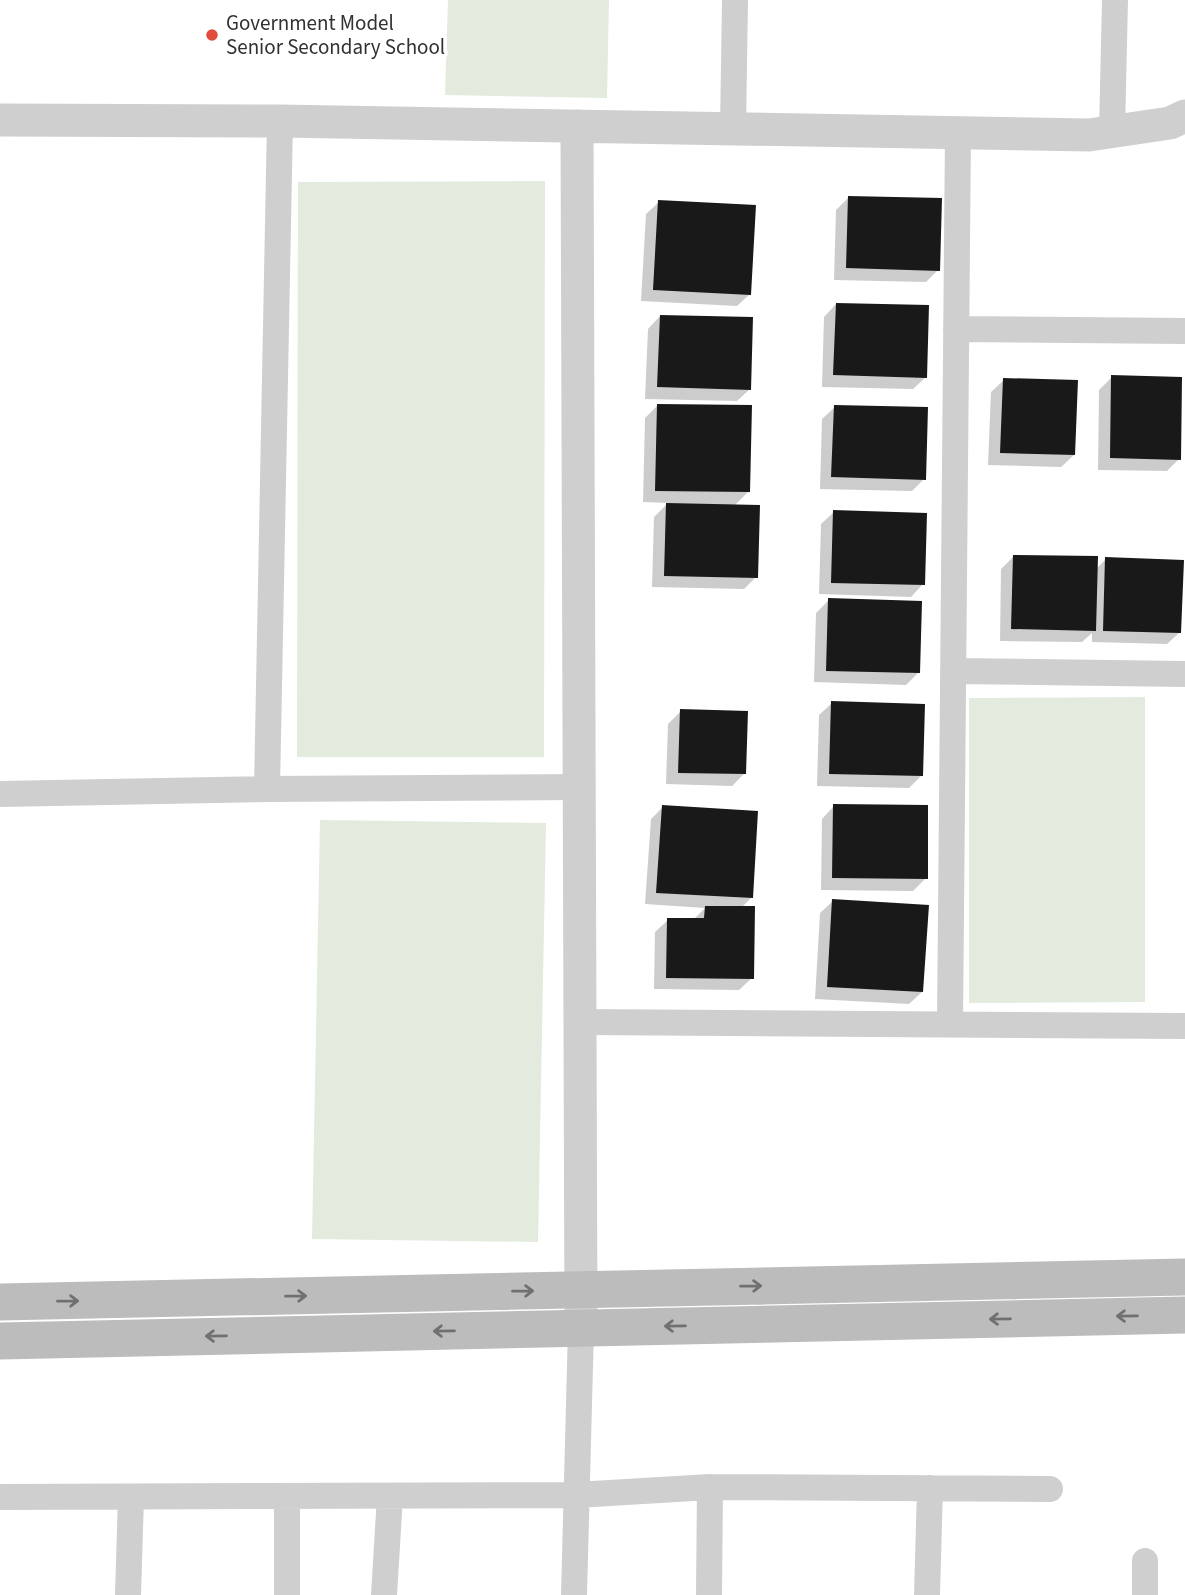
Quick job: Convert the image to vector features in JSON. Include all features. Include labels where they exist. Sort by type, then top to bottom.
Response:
[{"type":"main road","points":[[0,1302],[1185,1277]]},
{"type":"main road","points":[[0,1341],[1185,1315]]},
{"type":"street","points":[[733,129],[735,0]]},
{"type":"street","points":[[1112,131],[1115,0]]},
{"type":"street","points":[[0,120],[280,121],[1089,135],[1170,123],[1185,116]]},
{"type":"street","points":[[267,789],[280,121]]},
{"type":"street","points":[[574,1595],[582,1290],[577,126]]},
{"type":"street","points":[[950,1024],[958,132]]},
{"type":"street","points":[[956,329],[1185,331]]},
{"type":"street","points":[[953,671],[1185,674]]},
{"type":"street","points":[[0,794],[580,787]]},
{"type":"street","points":[[581,1022],[1185,1026]]},
{"type":"street","points":[[709,1595],[710,1487]]},
{"type":"street","points":[[0,1497],[576,1495],[710,1487],[1050,1489]]},
{"type":"street","points":[[927,1595],[930,1488]]},
{"type":"street","points":[[384,1595],[390,1496]]},
{"type":"street","points":[[128,1595],[131,1497]]},
{"type":"street","points":[[287,1497],[288,1595]]},
{"type":"street","points":[[1145,1561],[1145,1595]]},
{"type":"shaded area","points":[[448,0],[609,0],[607,98],[445,95]]},
{"type":"shaded area","points":[[545,181],[544,757],[297,757],[298,182]]},
{"type":"shaded area","points":[[1145,697],[1145,1002],[969,1003],[969,698]]},
{"type":"shaded area","points":[[320,820],[546,823],[538,1242],[312,1239]]},
{"type":"building","points":[[848,196],[942,198],[940,271],[846,268]]},
{"type":"building","points":[[658,200],[756,205],[751,295],[653,290]]},
{"type":"building","points":[[836,303],[929,305],[927,378],[833,375]]},
{"type":"building","points":[[660,315],[753,317],[751,390],[657,387]]},
{"type":"building","points":[[1111,375],[1182,377],[1181,460],[1110,458]]},
{"type":"building","points":[[1003,378],[1078,380],[1075,455],[1000,453]]},
{"type":"building","points":[[657,404],[752,405],[750,492],[655,491]]},
{"type":"building","points":[[834,405],[928,407],[926,480],[831,477]]},
{"type":"building","points":[[666,503],[760,505],[758,578],[664,576]]},
{"type":"building","points":[[833,510],[927,513],[925,585],[831,583]]},
{"type":"building","points":[[1013,555],[1098,556],[1096,631],[1011,629]]},
{"type":"building","points":[[1105,557],[1184,560],[1181,633],[1103,631]]},
{"type":"building","points":[[828,598],[922,601],[920,673],[826,671]]},
{"type":"building","points":[[831,701],[925,704],[923,776],[829,774]]},
{"type":"building","points":[[680,709],[748,711],[746,774],[678,773]]},
{"type":"building","points":[[833,804],[928,805],[928,879],[832,878]]},
{"type":"building","points":[[662,805],[758,811],[753,898],[656,893]]},
{"type":"building","points":[[832,899],[929,905],[923,992],[827,987]]},
{"type":"building","points":[[705,906],[755,906],[754,979],[666,978],[667,918],[704,918]]},
{"type":"place","name":"Government Model Senior Secondary School","points":[[212,35]]}]
